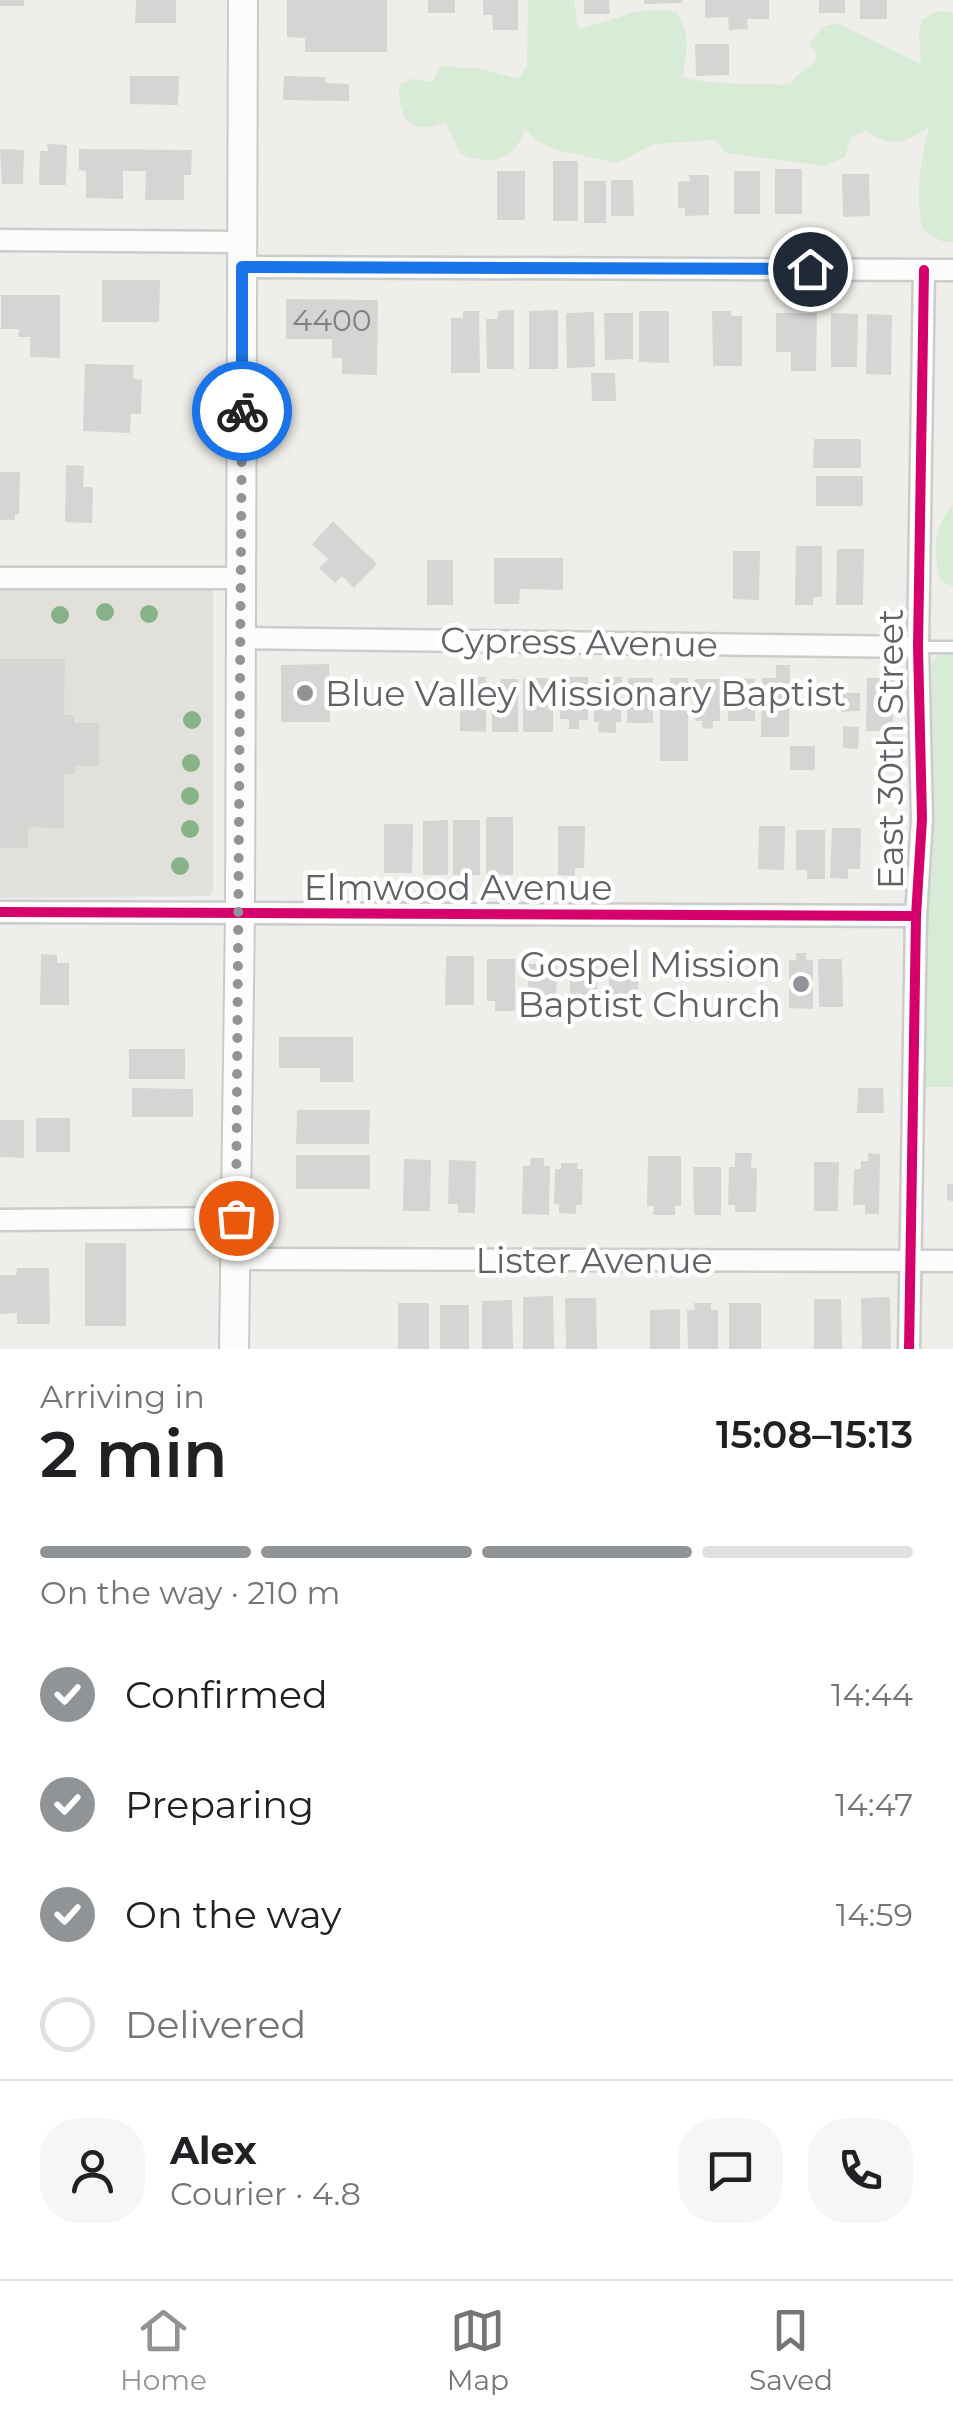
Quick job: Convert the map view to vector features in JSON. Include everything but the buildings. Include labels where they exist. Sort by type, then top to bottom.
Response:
[{"type":"main road","points":[[234,1349],[240,913],[243,0]]},
{"type":"street","points":[[0,240],[242,254],[953,270]]},
{"type":"street","name":"East 30th Street","points":[[908,1349],[916,916],[922,819],[918,647],[924,270]]},
{"type":"street","points":[[0,578],[241,578]]},
{"type":"street","name":"Cypress Avenue","points":[[240,638],[918,647]]},
{"type":"street","name":"Elmwood Avenue","points":[[0,912],[916,916]]},
{"type":"street","points":[[0,1220],[236,1218]]},
{"type":"street","name":"Lister Avenue","points":[[235,1259],[953,1262]]},
{"type":"lane","points":[[918,647],[953,647]]},
{"type":"shaded area","points":[[0,586],[213,590],[213,890],[209,896],[0,898]]},
{"type":"green space","points":[[528,0],[574,0],[578,29],[637,12],[676,12],[686,36],[683,78],[716,83],[790,85],[818,56],[809,43],[823,27],[837,23],[921,64],[922,20],[937,11],[953,13],[953,242],[941,241],[923,230],[920,217],[921,165],[929,127],[898,142],[865,131],[851,137],[845,157],[824,166],[726,153],[715,140],[654,144],[617,163],[560,151],[536,141],[525,129],[508,155],[482,160],[460,154],[446,122],[423,127],[409,122],[401,107],[399,85],[412,79],[432,82],[440,66],[482,69],[519,79],[527,65]]},
{"type":"green space","points":[[953,505],[953,586],[941,582],[936,551],[941,523]]},
{"type":"green space","points":[[953,652],[953,1087],[919,1087],[927,683],[930,666],[939,654]]},
{"type":"cycle path","points":[[909,1349],[916,916],[922,819],[918,647],[924,270]]},
{"type":"cycle path","points":[[0,912],[916,916]]},
{"type":"way so far","points":[[236,1218],[242,411]]},
{"type":"place","name":"Blue Valley Missionary Baptist","points":[[305,693]]},
{"type":"place","name":"Gospel Mission Baptist Church","points":[[801,984]]},
{"type":"route","points":[[242,411],[242,267],[810,269]]}]
